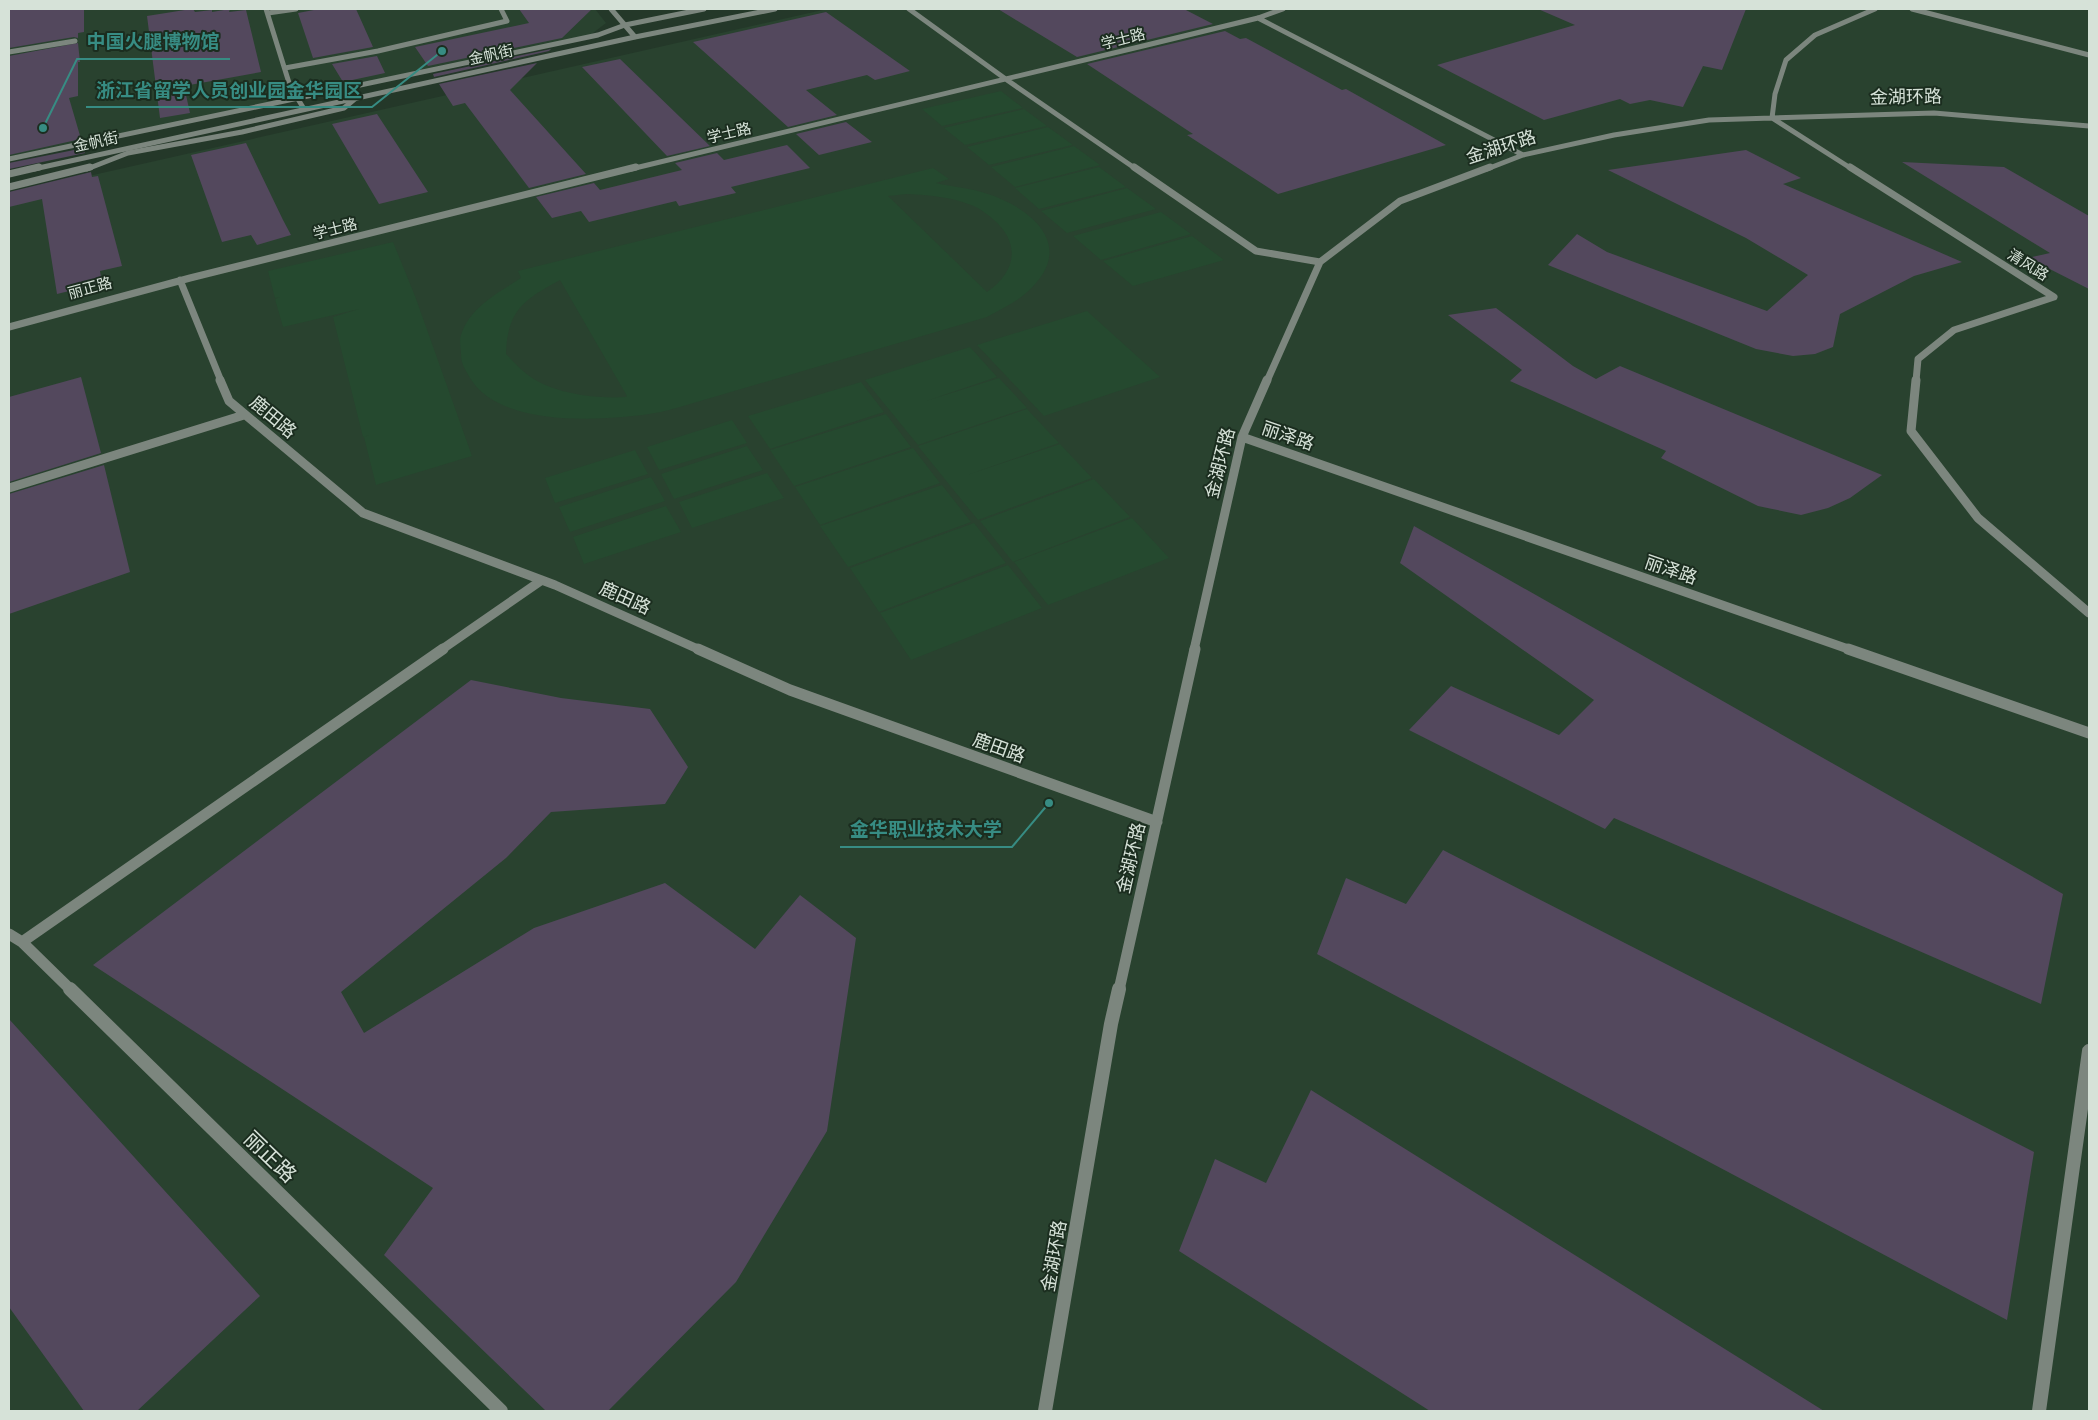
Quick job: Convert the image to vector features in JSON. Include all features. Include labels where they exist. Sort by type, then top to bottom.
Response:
[{"type":"street","points":[[296,9],[267,11],[290,86],[304,109]]},
{"type":"street","points":[[285,68],[378,51],[507,21],[501,9]]},
{"type":"street","points":[[611,9],[635,37]]},
{"type":"street","points":[[9,159],[598,35],[626,26],[704,9]]},
{"type":"street","name":"金帆街","points":[[9,174],[635,37],[775,9]]},
{"type":"street","points":[[909,9],[1007,80],[1256,251],[1320,262]]},
{"type":"street","name":"学士路","points":[[180,280],[551,187],[1007,80],[1258,18],[1283,9]]},
{"type":"street","points":[[1772,118],[1775,94],[1786,60],[1814,35],[1875,9]]},
{"type":"street","points":[[1912,9],[2089,55]]},
{"type":"street","points":[[1258,18],[1523,155]]},
{"type":"street","points":[[9,52],[75,42]]},
{"type":"street","points":[[9,187],[86,169],[128,153],[242,132],[344,108],[356,98]]},
{"type":"street","name":"金湖环路","points":[[1045,1411],[1112,1024],[1242,437],[1320,262],[1400,201],[1523,155],[1614,135],[1710,120],[1934,113],[2089,126]]},
{"type":"street","name":"清风路","points":[[1772,118],[2054,297],[1954,330],[1918,359],[1911,431],[1978,518],[2089,613]]},
{"type":"street","name":"丽正路","points":[[9,327],[180,280]]},
{"type":"street","name":"鹿田路","points":[[180,280],[229,401],[363,513],[542,580],[790,690],[1157,822]]},
{"type":"street","points":[[9,488],[244,415]]},
{"type":"street","name":"丽泽路","points":[[1242,437],[2089,733]]},
{"type":"street","points":[[22,942],[542,580]]},
{"type":"street","name":"丽正路","points":[[9,934],[22,942],[501,1411]]},
{"type":"street","points":[[2039,1411],[2089,1051]]},
{"type":"shaded area","points":[[9,9],[595,9],[606,23],[589,36],[9,157]]},
{"type":"shaded area","points":[[827,9],[2089,9],[2089,1411],[9,1411],[9,194]]},
{"type":"shaded area","points":[[1001,91],[1023,108],[942,126],[922,109]]},
{"type":"shaded area","points":[[1024,109],[1047,126],[965,145],[944,128]]},
{"type":"shaded area","points":[[1048,127],[1073,145],[989,165],[967,147]]},
{"type":"shaded area","points":[[1074,146],[1100,165],[1015,187],[991,167]]},
{"type":"shaded area","points":[[1099,167],[1126,187],[1039,209],[1015,188]]},
{"type":"shaded area","points":[[933,168],[949,179],[936,183],[988,194],[1006,201],[1021,210],[1035,221],[1044,233],[1049,247],[1048,261],[1041,277],[1022,297],[987,317],[675,408],[649,414],[604,418],[578,419],[526,413],[503,405],[484,394],[470,378],[461,358],[460,337],[465,325],[471,316],[494,295],[521,278],[518,271]],"holes":[[[907,194],[940,197],[963,202],[980,209],[994,220],[1003,229],[1011,248],[1009,267],[997,284],[987,292],[888,196]],[[560,280],[627,396],[626,397],[588,396],[550,387],[528,375],[506,354],[507,339],[514,316],[528,300]]]},
{"type":"shaded area","points":[[1127,188],[1156,209],[1067,233],[1041,211]]},
{"type":"shaded area","points":[[1161,212],[1191,234],[1101,260],[1073,236]]},
{"type":"shaded area","points":[[1192,236],[1224,260],[1133,286],[1103,261]]},
{"type":"shaded area","points":[[393,242],[415,296],[472,456],[376,485],[364,437],[370,435],[363,437],[333,317],[359,309],[283,327],[275,299],[280,297],[275,298],[268,271]]},
{"type":"shaded area","points":[[1087,311],[1160,377],[1044,416],[977,345]]},
{"type":"shaded area","points":[[970,347],[997,377],[926,401],[999,378],[1027,408],[918,445],[865,380]]},
{"type":"shaded area","points":[[861,382],[884,412],[770,449],[748,416]]},
{"type":"shaded area","points":[[1027,409],[1059,443],[967,475],[1060,444],[1092,478],[978,520],[918,446]]},
{"type":"shaded area","points":[[886,414],[911,447],[794,486],[770,450]]},
{"type":"shaded area","points":[[732,420],[747,443],[659,470],[647,447]]},
{"type":"shaded area","points":[[747,446],[763,470],[674,499],[661,474]]},
{"type":"shaded area","points":[[913,448],[940,483],[820,525],[795,487]]},
{"type":"shaded area","points":[[635,450],[648,474],[555,503],[545,478]]},
{"type":"shaded area","points":[[767,473],[784,498],[692,528],[679,502]]},
{"type":"shaded area","points":[[651,477],[665,501],[570,532],[559,507]]},
{"type":"shaded area","points":[[1094,479],[1130,517],[1013,562],[980,521]]},
{"type":"shaded area","points":[[942,485],[971,522],[848,567],[820,526]]},
{"type":"shaded area","points":[[666,506],[681,532],[584,564],[573,537]]},
{"type":"shaded area","points":[[1132,518],[1169,558],[1048,605],[1014,562]]},
{"type":"shaded area","points":[[974,523],[1006,563],[879,612],[850,568]]},
{"type":"shaded area","points":[[1008,565],[1042,608],[911,660],[880,613]]},
{"type":"building","points":[[9,9],[84,9],[84,32],[78,33],[78,38],[74,37],[9,48]]},
{"type":"building","points":[[193,9],[195,12],[230,9],[229,12],[246,10],[261,72],[184,86],[190,113],[160,118],[147,16]]},
{"type":"building","points":[[319,9],[356,9],[373,47],[313,58],[298,13]]},
{"type":"building","points":[[519,9],[592,9],[562,38],[428,66],[415,47],[529,23]]},
{"type":"building","points":[[998,9],[1184,9],[1213,24],[1077,57]]},
{"type":"building","points":[[1538,9],[1746,9],[1722,70],[1703,66],[1683,107],[1650,100],[1630,104],[1620,99],[1544,120],[1437,65],[1575,25]]},
{"type":"building","points":[[826,12],[910,71],[875,80],[867,75],[806,90],[837,115],[788,127],[693,42]]},
{"type":"building","points":[[1225,31],[1240,39],[1246,38],[1342,90],[1346,89],[1446,145],[1278,194],[1187,135],[1193,134],[1087,64]]},
{"type":"building","points":[[78,43],[80,62],[78,62],[78,96],[69,98],[81,139],[9,155],[9,56]]},
{"type":"building","points":[[551,49],[434,77],[433,74]]},
{"type":"building","points":[[377,56],[385,73],[343,82],[332,64]]},
{"type":"building","points":[[620,59],[710,146],[667,156],[582,67]]},
{"type":"building","points":[[537,63],[510,90],[586,174],[529,188],[465,103],[453,106],[439,84]]},
{"type":"building","points":[[377,114],[428,192],[379,204],[332,124]]},
{"type":"building","points":[[846,122],[872,142],[819,155],[796,134]]},
{"type":"building","points":[[246,143],[291,235],[257,245],[251,235],[222,242],[191,155]]},
{"type":"building","points":[[787,145],[810,168],[731,187],[736,193],[679,206],[676,201],[589,222],[581,211],[552,218],[536,197],[594,183],[600,190],[682,170],[675,163],[717,153],[724,160]]},
{"type":"building","points":[[84,148],[85,153],[9,169],[9,163]]},
{"type":"building","points":[[1746,150],[1801,178],[1783,184],[1962,262],[1914,276],[1840,314],[1833,347],[1815,354],[1793,356],[1756,349],[1548,265],[1577,234],[1607,252],[1767,311],[1808,275],[1746,238],[1608,170]]},
{"type":"building","points":[[1902,162],[2004,167],[2089,216],[2089,289],[2028,258],[2050,253]]},
{"type":"building","points":[[91,172],[92,177],[98,176],[122,266],[100,271],[102,283],[57,294],[42,199],[9,207],[9,192]]},
{"type":"building","points":[[1496,308],[1573,366],[1596,379],[1620,366],[1882,475],[1850,498],[1828,508],[1801,515],[1758,506],[1661,458],[1666,451],[1510,381],[1522,370],[1448,315]]},
{"type":"building","points":[[81,377],[101,453],[9,482],[9,397]]},
{"type":"building","points":[[104,465],[130,572],[9,614],[9,494]]},
{"type":"building","points":[[1414,526],[2063,894],[2041,1004],[1614,818],[1605,829],[1409,730],[1451,686],[1559,735],[1594,700],[1400,563]]},
{"type":"building","points":[[471,680],[561,698],[650,709],[688,767],[665,804],[551,812],[506,858],[341,992],[364,1033],[534,928],[665,883],[755,949],[800,895],[856,938],[827,1131],[736,1282],[608,1411],[546,1411],[384,1255],[433,1188],[93,965]]},
{"type":"building","points":[[1443,850],[2034,1152],[2007,1320],[1317,954],[1346,878],[1406,904]]},
{"type":"building","points":[[9,1019],[260,1296],[137,1411],[84,1411],[9,1307]]},
{"type":"building","points":[[1311,1090],[1824,1411],[1430,1411],[1179,1251],[1215,1159],[1266,1183]]},
{"type":"place","name":"浙江省留学人员创业园金华园区","points":[[442,51]]},
{"type":"place","name":"中国火腿博物馆","points":[[43,128]]},
{"type":"place","name":"金华职业技术大学","points":[[1049,803]]}]
